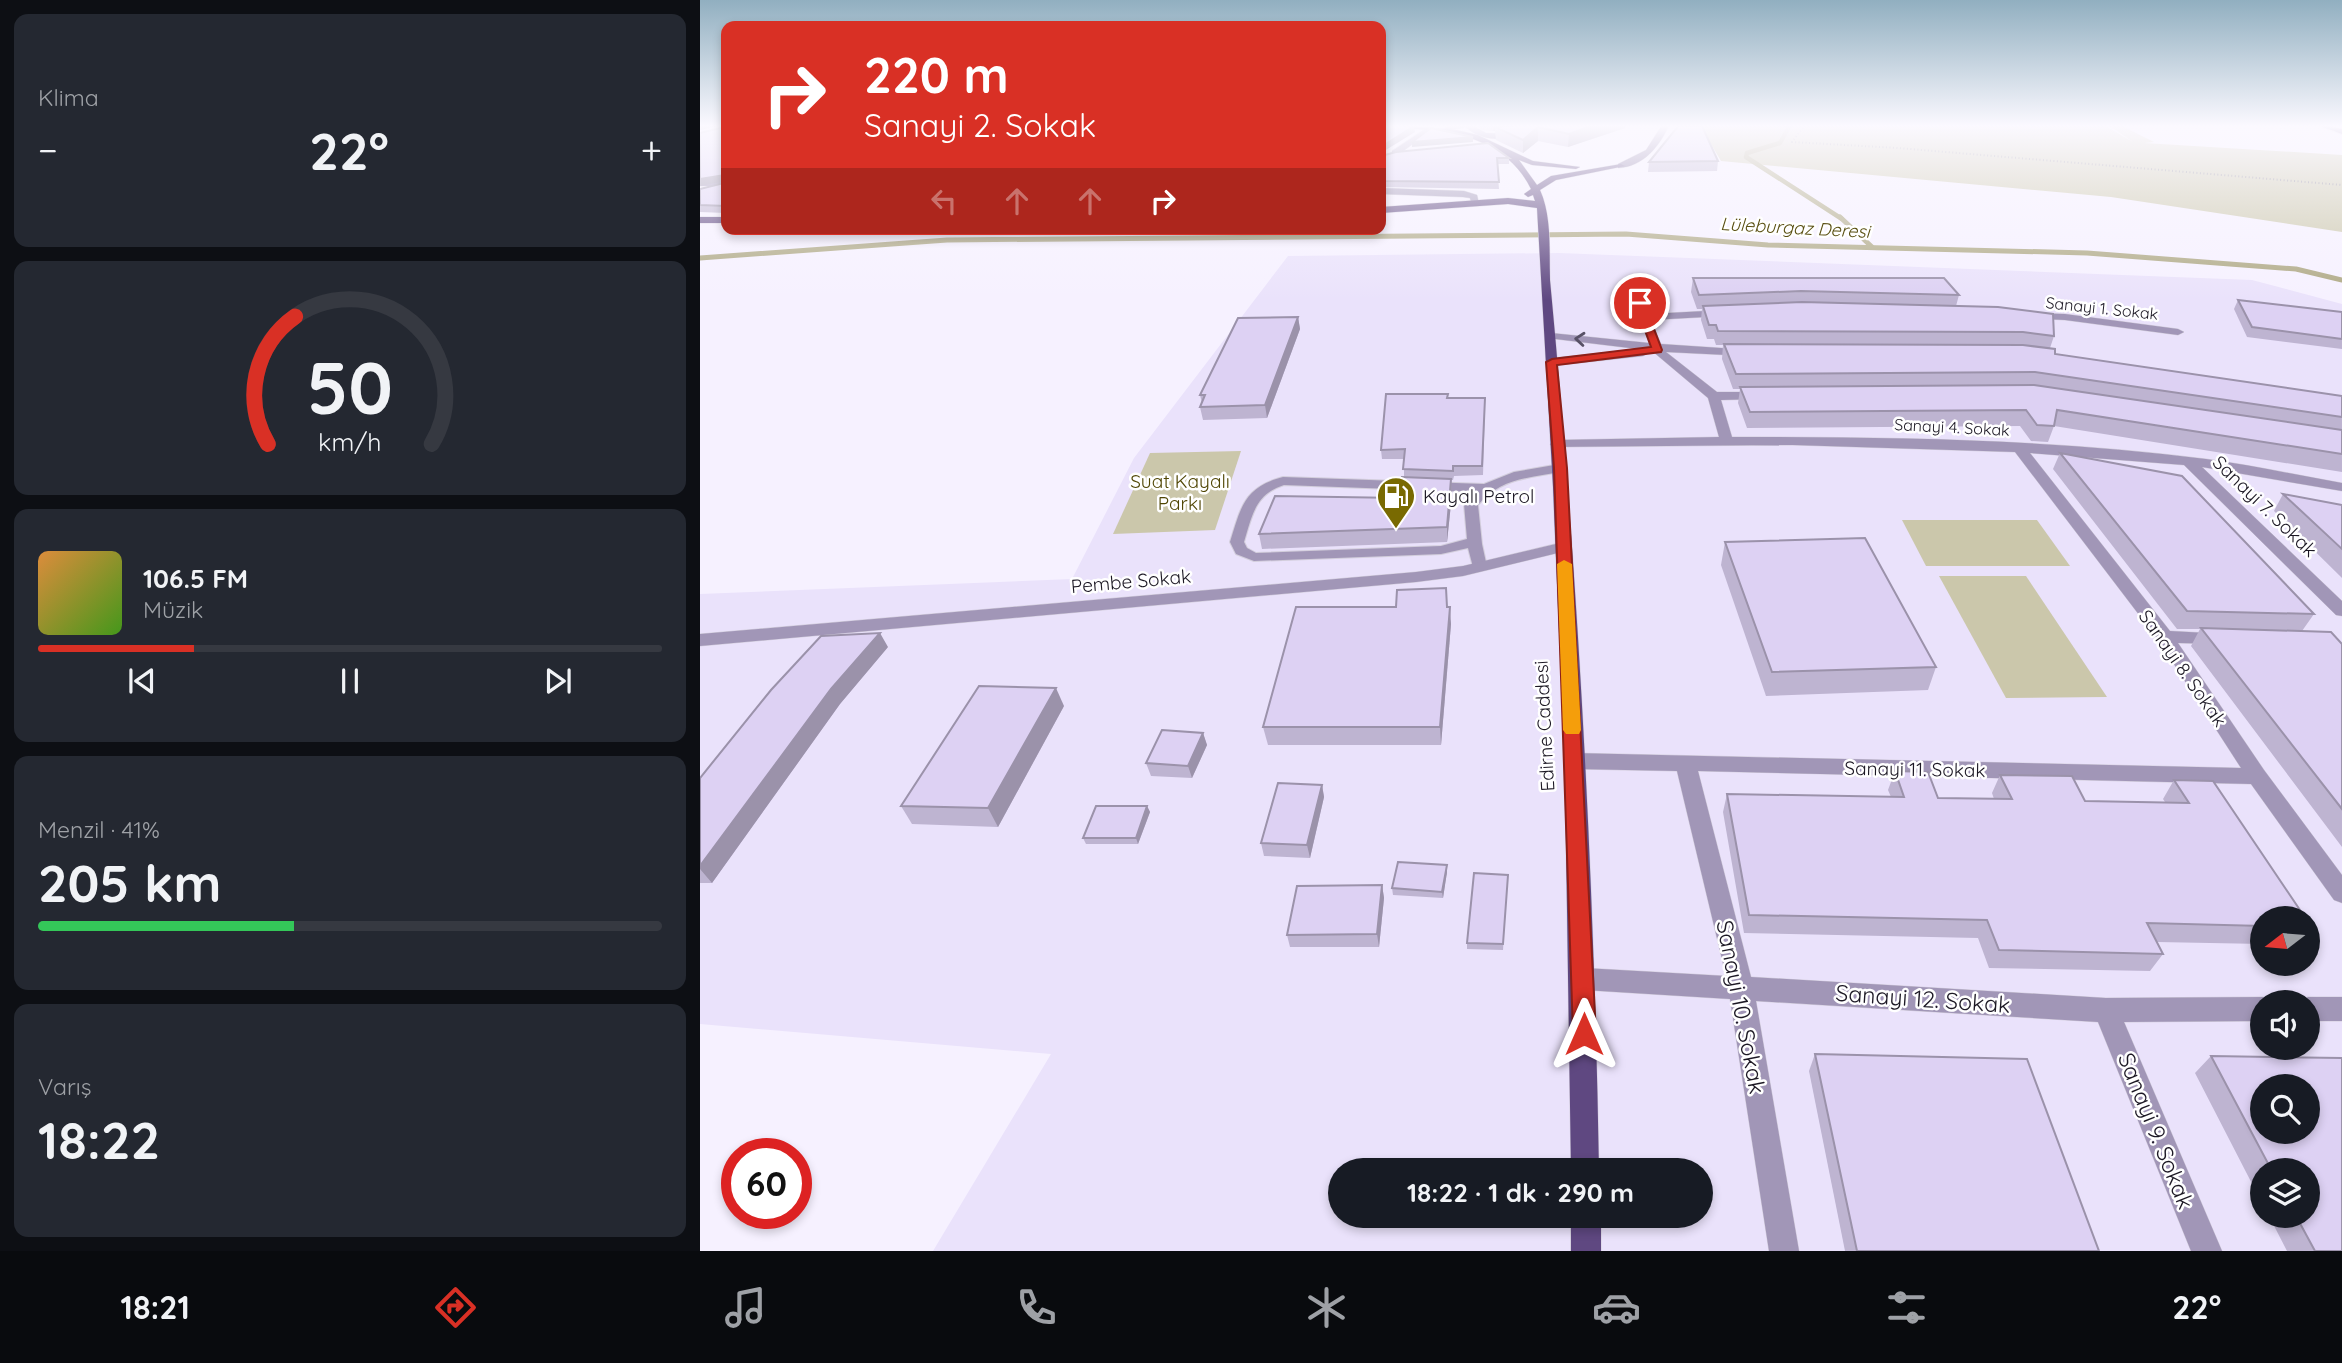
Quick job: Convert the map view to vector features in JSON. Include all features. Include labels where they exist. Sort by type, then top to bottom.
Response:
[{"type":"main road","points":[[1475,204],[1516,188],[1520,183]]},
{"type":"main road","points":[[1532,183],[1542,206]]},
{"type":"main road","points":[[1386,210],[1508,201],[1519,199],[1547,183]]},
{"type":"main road","points":[[1508,201],[1542,206]]},
{"type":"main road","name":"Edirne Caddesi","points":[[1542,206],[1560,468],[1584,979],[1585,1158]]},
{"type":"main road","points":[[700,220],[721,220]]},
{"type":"main road","points":[[1586,1228],[1586,1251]]},
{"type":"street","points":[[700,184],[721,185]]},
{"type":"street","points":[[700,192],[721,186]]},
{"type":"street","points":[[1386,191],[1464,194],[1475,197],[1475,204]]},
{"type":"street","points":[[1634,289],[1657,350]]},
{"type":"street","points":[[1646,317],[1743,313]]},
{"type":"street","name":"Sanayi 1. Sokak","points":[[2012,316],[2065,317],[2178,332]]},
{"type":"street","points":[[1552,336],[1614,341],[1657,350],[1714,396],[1726,439]]},
{"type":"street","points":[[1552,362],[1657,350],[1760,352]]},
{"type":"street","points":[[1714,396],[1783,395]]},
{"type":"street","name":"Sanayi 4. Sokak","points":[[1557,444],[1726,439],[1895,441],[2019,447],[2188,461],[2342,486]]},
{"type":"street","name":"Sanayi 8. Sokak","points":[[2019,447],[2165,638],[2257,776],[2342,893]]},
{"type":"street","name":"Sanayi 7. Sokak","points":[[2188,461],[2342,611]]},
{"type":"street","name":"Pembe Sokak","points":[[700,640],[1416,577],[1480,567],[1564,547]]},
{"type":"street","points":[[2165,638],[2233,639]]},
{"type":"street","name":"Sanayi 11. Sokak","points":[[1574,761],[2257,776]]},
{"type":"street","name":"Sanayi 10. Sokak","points":[[1686,765],[1741,988],[1784,1251]]},
{"type":"street","name":"Sanayi 12. Sokak","points":[[1584,979],[2106,1010],[2250,1009]]},
{"type":"street","points":[[2320,1009],[2342,1009]]},
{"type":"street","name":"Sanayi 9. Sokak","points":[[2106,1010],[2184,1202],[2207,1251]]},
{"type":"lane","points":[[1473,542],[1441,550],[1255,557],[1241,551],[1237,542],[1254,494],[1267,485],[1283,481],[1485,488],[1519,475],[1560,468]]},
{"type":"lane","points":[[1480,567],[1473,550],[1471,504],[1485,488]]},
{"type":"path","points":[[2323,183],[2342,185]]},
{"type":"shaded area","points":[[1559,253],[2252,280],[2342,304],[2342,1251],[933,1251],[1051,1054],[700,1024],[700,594],[1072,579],[1134,458],[1288,256]]},
{"type":"green space","points":[[1963,183],[2342,183],[2342,232],[2111,197]]},
{"type":"green space","name":"Suat Kayalı Parkı","points":[[1241,451],[1215,530],[1113,534],[1150,453]]},
{"type":"green space","points":[[1902,520],[2037,520],[2070,566],[1926,566]]},
{"type":"green space","points":[[1939,576],[2026,576],[2107,697],[2006,698]]},
{"type":"building","points":[[721,184],[721,206],[700,205],[700,189]]},
{"type":"building","points":[[1693,278],[1944,278],[1959,295],[1801,291],[1699,295]]},
{"type":"building","points":[[2238,300],[2342,312],[2342,339],[2252,327]]},
{"type":"building","points":[[1802,302],[1998,307],[2053,314],[2054,336],[2023,332],[1718,331],[1716,325],[1709,325],[1703,306]]},
{"type":"building","points":[[1298,317],[1265,405],[1200,407],[1205,395],[1200,395],[1238,318]]},
{"type":"building","points":[[1724,344],[2023,345],[2055,349],[2055,354],[2342,396],[2342,417],[2035,372],[1736,374]]},
{"type":"building","points":[[2034,385],[2342,430],[2342,454],[2057,410],[2054,426],[2037,425],[2026,410],[1750,412],[1740,387]]},
{"type":"building","points":[[1386,394],[1448,394],[1447,398],[1485,398],[1482,466],[1453,466],[1453,471],[1403,469],[1405,449],[1381,450]]},
{"type":"building","points":[[2060,453],[2182,476],[2314,614],[2187,611]]},
{"type":"building","points":[[1402,477],[1451,479],[1447,527],[1259,534],[1275,496],[1400,498]]},
{"type":"building","points":[[2283,494],[2342,505],[2342,549]]},
{"type":"building","points":[[1865,538],[1936,667],[1772,672],[1725,542]]},
{"type":"building","points":[[1446,588],[1447,607],[1450,607],[1440,727],[1263,727],[1296,607],[1396,607],[1397,590]]},
{"type":"building","points":[[2201,628],[2331,632],[2342,644],[2342,809]]},
{"type":"building","points":[[880,633],[831,689],[700,866],[700,778],[771,690],[821,636]]},
{"type":"building","points":[[979,686],[1056,688],[988,808],[901,806]]},
{"type":"building","points":[[1162,730],[1203,733],[1188,766],[1146,763]]},
{"type":"building","points":[[1895,771],[1928,772],[1938,798],[2012,799],[2000,775],[2072,776],[2085,801],[2189,803],[2174,780],[2213,781],[2297,906],[2250,906],[2250,926],[2147,923],[2163,954],[1999,950],[1987,920],[1749,915],[1727,794],[1904,797]]},
{"type":"building","points":[[1278,783],[1322,785],[1307,845],[1261,843]]},
{"type":"building","points":[[1096,806],[1147,806],[1136,838],[1083,838]]},
{"type":"building","points":[[1398,862],[1447,865],[1442,892],[1392,888]]},
{"type":"building","points":[[1474,873],[1508,875],[1503,944],[1467,943]]},
{"type":"building","points":[[1382,885],[1377,934],[1287,935],[1297,886]]},
{"type":"building","points":[[1815,1054],[2027,1059],[2099,1251],[1857,1251]]},
{"type":"building","points":[[2211,1056],[2250,1057],[2250,1060],[2342,1058],[2342,1251],[2315,1251],[2303,1228],[2320,1228],[2320,1158],[2265,1158],[2258,1144],[2320,1144],[2320,1074],[2250,1074],[2250,1130]]},
{"type":"waterway","points":[[1787,183],[1842,219]]},
{"type":"waterway","points":[[1840,217],[1872,247]]},
{"type":"waterway","name":"Lüleburgaz Deresi","points":[[700,258],[947,240],[1626,234],[1768,245],[2087,253],[2296,269],[2342,280]]},
{"type":"slow traffic","points":[[1564,564],[1572,730]]},
{"type":"place","name":"Kayalı Petrol","points":[[1396,530]]},
{"type":"route","points":[[1584,1034],[1584,979],[1560,468],[1552,362],[1657,350],[1640,303]]}]
